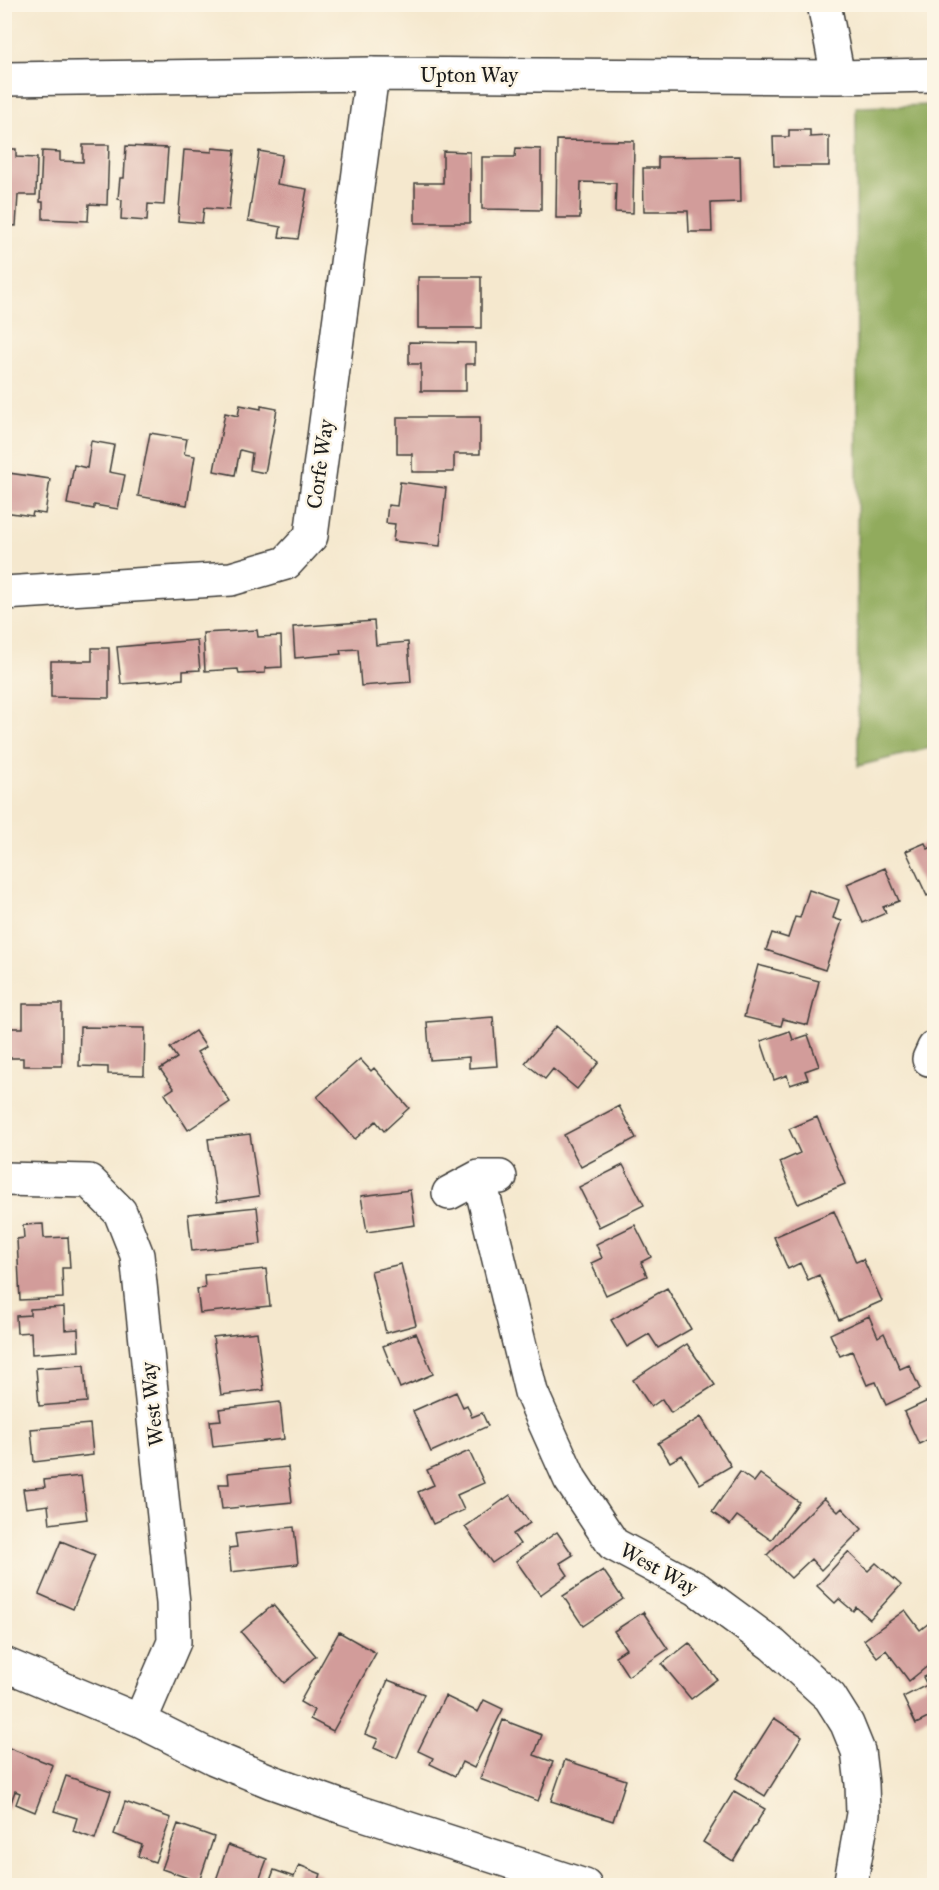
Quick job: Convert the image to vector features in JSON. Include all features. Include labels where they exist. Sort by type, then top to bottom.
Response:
[{"type":"street","points":[[824,4],[838,77]]},
{"type":"street","name":"Upton Way","points":[[4,79],[372,74],[838,77],[934,75]]},
{"type":"street","name":"Corfe Way","points":[[4,593],[231,579],[286,563],[310,536],[372,74]]},
{"type":"street","name":"West Way","points":[[449,1193],[491,1177],[531,1392],[570,1479],[613,1544],[698,1589],[774,1645],[830,1697],[847,1724],[858,1751],[863,1814],[850,1886]]},
{"type":"street","name":"West Way","points":[[4,1179],[89,1181],[120,1212],[137,1255],[173,1603],[174,1642],[140,1720]]},
{"type":"street","points":[[4,1664],[140,1720],[214,1758],[272,1782],[585,1886]]},
{"type":"green space","points":[[934,105],[934,747],[858,766],[856,107]]},
{"type":"building","points":[[789,130],[810,130],[810,137],[829,136],[829,166],[774,166],[773,137],[789,137]]},
{"type":"building","points":[[557,140],[634,141],[633,213],[615,212],[616,183],[581,182],[580,218],[556,218]]},
{"type":"building","points":[[83,145],[109,145],[107,205],[89,204],[88,221],[43,219],[43,202],[40,202],[42,151],[60,152],[60,161],[83,162]]},
{"type":"building","points":[[126,146],[168,148],[164,205],[148,204],[147,221],[121,219],[122,200],[118,199],[120,178],[124,178]]},
{"type":"building","points":[[212,148],[235,150],[229,210],[204,208],[202,223],[178,221],[184,150],[212,152]]},
{"type":"building","points":[[516,148],[541,149],[541,210],[482,209],[482,157],[515,157]]},
{"type":"building","points":[[5,149],[16,149],[16,157],[37,158],[36,195],[18,195],[16,226],[5,225]]},
{"type":"building","points":[[259,151],[282,155],[277,184],[307,189],[298,239],[279,237],[281,227],[248,221]]},
{"type":"building","points":[[443,151],[470,152],[470,223],[415,223],[415,183],[443,183]]},
{"type":"building","points":[[740,156],[741,202],[711,203],[712,232],[689,232],[688,211],[644,211],[643,168],[658,168],[658,157]]},
{"type":"building","points":[[418,277],[481,277],[481,328],[418,328]]},
{"type":"building","points":[[409,342],[475,343],[475,364],[466,364],[466,391],[421,391],[421,364],[409,364]]},
{"type":"building","points":[[240,405],[277,409],[265,473],[250,470],[252,453],[240,450],[235,475],[214,471],[225,413],[238,416]]},
{"type":"building","points":[[397,417],[480,417],[480,454],[454,454],[454,472],[412,472],[412,454],[397,454]]},
{"type":"building","points":[[150,433],[187,439],[184,454],[195,456],[187,505],[138,496]]},
{"type":"building","points":[[91,441],[114,445],[109,472],[125,475],[118,509],[94,505],[94,509],[67,504],[74,465],[87,468]]},
{"type":"building","points":[[4,457],[11,458],[9,473],[50,479],[45,514],[33,512],[32,516],[4,512]]},
{"type":"building","points":[[400,482],[446,488],[440,546],[393,541],[395,524],[386,523],[388,505],[397,506]]},
{"type":"building","points":[[374,621],[376,645],[408,642],[411,682],[361,686],[358,649],[340,650],[341,654],[295,658],[293,627]]},
{"type":"building","points":[[257,630],[258,637],[281,636],[282,667],[265,668],[265,673],[239,674],[238,669],[205,671],[203,633]]},
{"type":"building","points":[[197,640],[200,670],[183,671],[183,679],[121,684],[117,647]]},
{"type":"building","points":[[92,648],[109,648],[109,698],[51,697],[51,661],[92,661]]},
{"type":"building","points":[[925,843],[928,849],[934,846],[934,892],[927,896],[906,851]]},
{"type":"building","points":[[885,868],[899,901],[883,907],[886,913],[863,923],[847,884]]},
{"type":"building","points":[[809,890],[839,900],[833,918],[842,921],[825,970],[766,950],[772,933],[788,938],[795,917],[800,918]]},
{"type":"building","points":[[758,965],[819,981],[808,1025],[783,1019],[781,1026],[744,1017]]},
{"type":"building","points":[[23,1004],[62,1004],[62,1066],[23,1066],[23,1058],[5,1058],[4,1028],[23,1028]]},
{"type":"building","points":[[493,1017],[497,1066],[469,1068],[469,1057],[430,1060],[427,1022]]},
{"type":"building","points":[[556,1026],[599,1062],[577,1089],[553,1069],[545,1079],[525,1063]]},
{"type":"building","points":[[80,1027],[145,1028],[144,1075],[108,1074],[108,1067],[79,1066]]},
{"type":"building","points":[[195,1031],[206,1047],[197,1052],[230,1102],[188,1130],[165,1094],[174,1088],[160,1069],[177,1058],[170,1048]]},
{"type":"building","points":[[790,1031],[793,1040],[808,1035],[819,1066],[805,1071],[808,1079],[790,1085],[787,1075],[774,1080],[761,1041]]},
{"type":"building","points":[[360,1059],[371,1071],[374,1068],[409,1108],[384,1131],[376,1121],[355,1139],[317,1097]]},
{"type":"building","points":[[619,1106],[636,1138],[581,1167],[564,1135]]},
{"type":"building","points":[[817,1117],[845,1184],[798,1204],[780,1162],[800,1153],[789,1129]]},
{"type":"building","points":[[250,1134],[259,1196],[217,1202],[208,1139]]},
{"type":"building","points":[[623,1165],[644,1205],[599,1227],[579,1187]]},
{"type":"building","points":[[410,1190],[415,1225],[367,1232],[361,1196]]},
{"type":"building","points":[[257,1207],[261,1244],[192,1251],[188,1214]]},
{"type":"building","points":[[834,1211],[856,1262],[863,1259],[882,1301],[839,1320],[819,1275],[808,1280],[800,1263],[788,1269],[774,1237]]},
{"type":"building","points":[[43,1224],[44,1238],[68,1237],[70,1268],[62,1268],[63,1298],[20,1300],[17,1239],[24,1238],[23,1225]]},
{"type":"building","points":[[635,1225],[651,1257],[641,1262],[647,1276],[606,1295],[591,1263],[602,1258],[596,1244]]},
{"type":"building","points":[[401,1264],[416,1325],[386,1333],[371,1271]]},
{"type":"building","points":[[266,1269],[270,1306],[200,1313],[197,1289],[205,1288],[204,1275]]},
{"type":"building","points":[[667,1288],[691,1329],[658,1348],[649,1334],[627,1347],[611,1320]]},
{"type":"building","points":[[64,1307],[65,1330],[78,1329],[79,1351],[32,1354],[31,1332],[17,1333],[16,1316],[30,1315],[30,1309]]},
{"type":"building","points":[[869,1316],[878,1337],[884,1333],[900,1369],[909,1365],[920,1389],[886,1405],[876,1382],[867,1385],[852,1351],[840,1356],[830,1334]]},
{"type":"building","points":[[257,1332],[264,1390],[221,1395],[213,1337]]},
{"type":"building","points":[[416,1333],[433,1374],[400,1388],[383,1346]]},
{"type":"building","points":[[687,1344],[715,1385],[671,1413],[662,1399],[651,1407],[633,1380]]},
{"type":"building","points":[[84,1365],[87,1402],[39,1406],[36,1368]]},
{"type":"building","points":[[456,1392],[463,1407],[467,1405],[472,1417],[482,1413],[488,1426],[431,1452],[413,1411]]},
{"type":"building","points":[[934,1398],[934,1451],[929,1439],[919,1444],[904,1412]]},
{"type":"building","points":[[280,1402],[284,1439],[213,1447],[210,1421],[221,1420],[219,1409]]},
{"type":"building","points":[[701,1417],[731,1466],[700,1484],[682,1455],[670,1462],[658,1443]]},
{"type":"building","points":[[90,1424],[93,1455],[34,1462],[31,1429]]},
{"type":"building","points":[[469,1451],[484,1483],[457,1495],[464,1510],[433,1524],[418,1492],[434,1485],[427,1470]]},
{"type":"building","points":[[288,1467],[292,1502],[222,1509],[219,1484],[229,1484],[228,1473]]},
{"type":"building","points":[[740,1472],[754,1482],[760,1474],[799,1502],[771,1540],[737,1516],[730,1525],[712,1512]]},
{"type":"building","points":[[81,1476],[87,1519],[50,1524],[48,1505],[26,1508],[23,1489],[45,1487],[44,1480]]},
{"type":"building","points":[[510,1495],[530,1523],[513,1534],[520,1544],[492,1563],[465,1527]]},
{"type":"building","points":[[824,1498],[838,1512],[842,1508],[862,1529],[821,1570],[811,1559],[791,1578],[767,1555]]},
{"type":"building","points":[[294,1527],[298,1564],[231,1572],[229,1548],[237,1547],[235,1534]]},
{"type":"building","points":[[557,1532],[573,1555],[560,1563],[568,1575],[540,1595],[516,1561]]},
{"type":"building","points":[[61,1541],[95,1555],[73,1609],[39,1594]]},
{"type":"building","points":[[848,1552],[868,1571],[876,1563],[901,1585],[870,1619],[856,1607],[853,1611],[839,1599],[835,1603],[817,1586]]},
{"type":"building","points":[[603,1570],[623,1599],[583,1626],[563,1596]]},
{"type":"building","points":[[273,1605],[316,1656],[284,1683],[241,1632]]},
{"type":"building","points":[[905,1610],[920,1630],[934,1619],[934,1661],[909,1681],[886,1650],[877,1657],[864,1640]]},
{"type":"building","points":[[643,1612],[668,1649],[628,1676],[615,1656],[626,1649],[614,1631]]},
{"type":"building","points":[[339,1632],[376,1653],[333,1731],[310,1719],[314,1710],[300,1702]]},
{"type":"building","points":[[689,1643],[717,1679],[691,1699],[662,1664]]},
{"type":"building","points":[[934,1672],[934,1715],[916,1724],[903,1697],[927,1685],[923,1677]]},
{"type":"building","points":[[388,1680],[424,1694],[397,1758],[374,1748],[378,1739],[365,1734]]},
{"type":"building","points":[[445,1696],[478,1712],[484,1700],[503,1709],[474,1768],[462,1762],[455,1776],[430,1764],[433,1758],[418,1751]]},
{"type":"building","points":[[774,1718],[802,1736],[765,1796],[736,1778]]},
{"type":"building","points":[[503,1720],[542,1735],[534,1755],[553,1762],[538,1801],[480,1779]]},
{"type":"building","points":[[9,1748],[53,1765],[35,1812],[16,1804],[20,1793],[15,1791],[9,1808],[4,1806],[4,1760]]},
{"type":"building","points":[[565,1760],[626,1780],[613,1821],[551,1801]]},
{"type":"building","points":[[66,1776],[111,1791],[95,1839],[73,1831],[77,1818],[54,1811]]},
{"type":"building","points":[[734,1791],[765,1809],[733,1861],[703,1842]]},
{"type":"building","points":[[125,1802],[171,1818],[155,1862],[138,1856],[142,1845],[114,1834]]},
{"type":"building","points":[[178,1824],[214,1837],[199,1882],[162,1869]]},
{"type":"building","points":[[228,1845],[267,1859],[257,1886],[214,1886]]},
{"type":"building","points":[[299,1865],[321,1874],[317,1886],[268,1886],[274,1870],[294,1877]]}]
